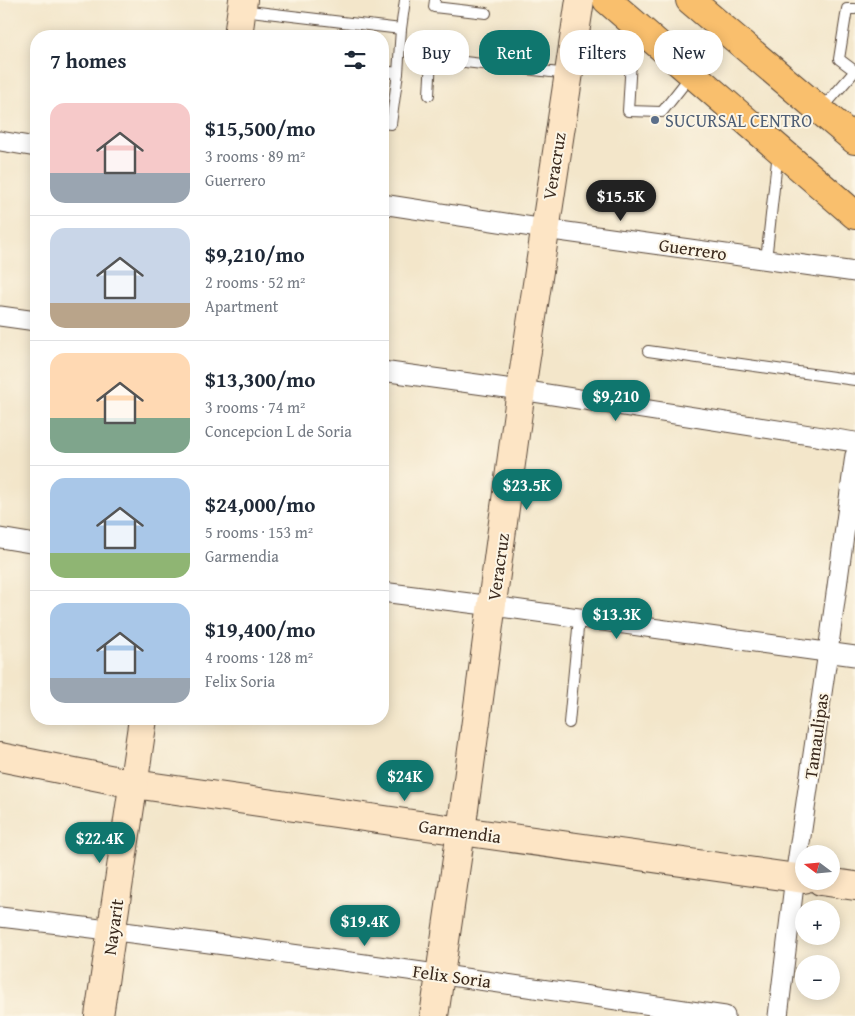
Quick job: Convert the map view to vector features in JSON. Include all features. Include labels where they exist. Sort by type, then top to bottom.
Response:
[{"type":"main road","points":[[607,0],[654,41]]},
{"type":"main road","points":[[690,0],[855,140]]},
{"type":"main road","points":[[693,75],[855,215]]},
{"type":"street","name":"Veracruz","points":[[576,30],[580,0]]},
{"type":"street","points":[[239,30],[242,5]]},
{"type":"street","name":"Veracruz","points":[[434,1016],[545,229],[569,75]]},
{"type":"street","points":[[0,141],[30,146]]},
{"type":"street","name":"Guerrero","points":[[389,205],[545,229],[855,272]]},
{"type":"street","points":[[0,316],[30,320]]},
{"type":"street","points":[[389,372],[522,390],[855,442]]},
{"type":"street","name":"Tamaulipas","points":[[803,845],[855,455]]},
{"type":"street","points":[[0,538],[30,543]]},
{"type":"street","points":[[389,593],[855,656]]},
{"type":"street","name":"Nayarit","points":[[99,1016],[142,725]]},
{"type":"street","name":"Garmendia","points":[[0,757],[134,784],[795,877]]},
{"type":"street","points":[[840,884],[855,886]]},
{"type":"street","name":"Tamaulipas","points":[[778,1016],[797,890]]},
{"type":"street","name":"Felix Soria","points":[[0,917],[440,974],[725,1016]]},
{"type":"lane","points":[[389,124],[391,124],[398,73],[405,0]]},
{"type":"lane","points":[[435,0],[434,8],[486,13]]},
{"type":"lane","points":[[242,5],[401,29]]},
{"type":"lane","points":[[820,111],[855,71],[839,59],[847,9],[855,9]]},
{"type":"lane","points":[[633,23],[628,111],[662,112],[691,75]]},
{"type":"lane","points":[[429,95],[431,58],[560,73]]},
{"type":"lane","points":[[389,72],[398,73]]},
{"type":"lane","points":[[766,260],[778,149]]},
{"type":"lane","points":[[648,351],[855,380]]},
{"type":"lane","points":[[569,722],[579,618]]},
{"type":"place","name":"SUCURSAL CENTRO","points":[[655,120]]}]
